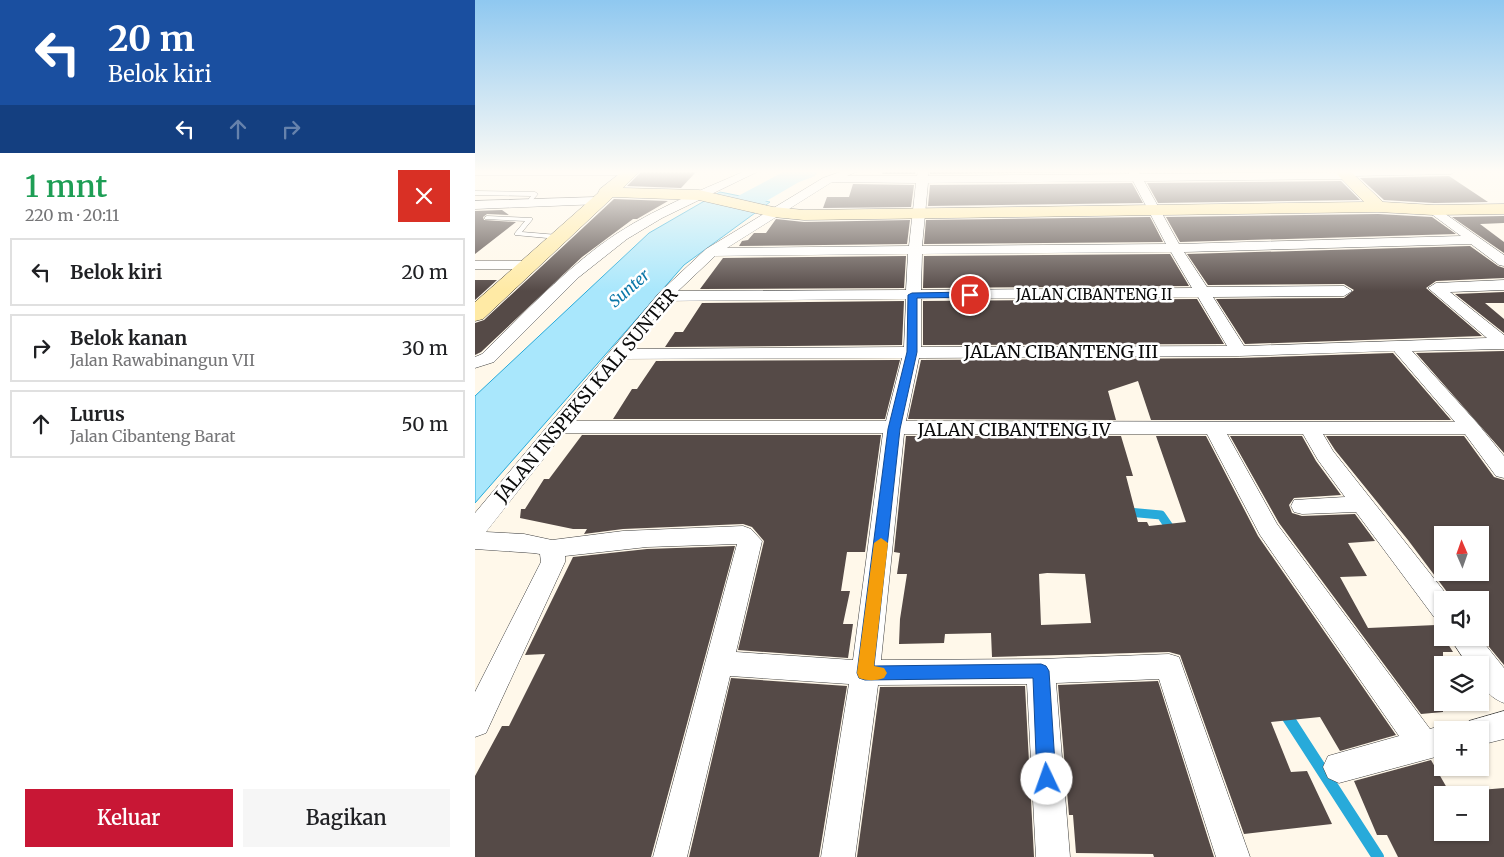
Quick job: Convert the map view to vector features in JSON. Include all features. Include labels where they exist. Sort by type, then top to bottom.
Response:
[{"type":"street","points":[[475,314],[586,211]]},
{"type":"street","points":[[475,363],[488,358],[571,276],[606,248],[645,223],[671,211]]},
{"type":"street","points":[[769,211],[804,215],[1096,211]]},
{"type":"street","name":"JALAN INSPEKSI KALI SUNTER","points":[[475,529],[664,296],[711,252],[769,211]]},
{"type":"street","points":[[837,857],[865,673],[894,429],[912,352],[912,295],[919,211]]},
{"type":"street","points":[[1155,211],[1202,293],[1239,351]]},
{"type":"street","points":[[1434,211],[1504,262]]},
{"type":"street","points":[[711,252],[1175,248],[1475,240]]},
{"type":"street","points":[[475,265],[528,265]]},
{"type":"street","points":[[1503,344],[1436,288],[1504,285]]},
{"type":"street","name":"JALAN CIBANTENG II","points":[[664,296],[1344,292]]},
{"type":"street","name":"JALAN CIBANTENG III","points":[[618,354],[1239,351],[1503,344]]},
{"type":"street","points":[[1399,347],[1471,428],[1504,471]]},
{"type":"street","name":"JALAN CIBANTENG IV","points":[[556,427],[1215,430],[1471,428]]},
{"type":"street","points":[[1215,430],[1268,529],[1433,743],[1339,767]]},
{"type":"street","points":[[1310,430],[1325,455],[1434,597]]},
{"type":"street","points":[[1302,506],[1363,504]]},
{"type":"street","points":[[475,540],[525,541],[552,549],[583,543],[658,537],[743,535],[750,541],[669,857]]},
{"type":"street","points":[[475,723],[553,562],[552,549]]},
{"type":"street","points":[[1470,646],[1504,690]]},
{"type":"street","points":[[719,663],[865,673],[1041,671],[1169,666],[1233,857]]},
{"type":"street","points":[[1041,671],[1053,857]]},
{"type":"street","points":[[1489,729],[1504,725]]},
{"type":"lane","points":[[487,218],[530,219],[517,234],[558,237]]},
{"type":"water","points":[[687,211],[758,211],[684,265],[475,503],[475,396],[649,233]]},
{"type":"building","points":[[475,211],[503,211],[509,215],[487,214],[483,217],[484,220],[516,222],[475,254]]},
{"type":"building","points":[[601,211],[651,211],[637,219],[633,219],[582,257],[481,352],[475,355],[475,323],[484,320]]},
{"type":"building","points":[[1378,214],[1432,217],[1456,234],[1180,242],[1166,217]]},
{"type":"building","points":[[1504,216],[1504,223],[1480,224],[1504,242],[1504,253],[1452,217]]},
{"type":"building","points":[[1150,217],[1163,242],[924,244],[926,220]]},
{"type":"building","points":[[776,219],[804,222],[910,220],[907,244],[739,246],[742,241],[748,240],[754,233],[766,233]]},
{"type":"building","points":[[1470,246],[1498,266],[1504,268],[1504,278],[1436,281],[1426,288],[1482,336],[1245,344],[1216,299],[1344,298],[1354,290],[1344,284],[1208,285],[1187,254]]},
{"type":"building","points":[[1170,254],[1189,286],[923,288],[924,256]]},
{"type":"building","points":[[906,256],[904,288],[700,289],[723,258]]},
{"type":"building","points":[[475,280],[497,280],[475,300]]},
{"type":"building","points":[[1504,292],[1504,303],[1485,303],[1504,319],[1504,333],[1455,294]]},
{"type":"building","points":[[1197,299],[1224,344],[923,345],[923,301]]},
{"type":"building","points":[[904,301],[902,345],[665,347],[675,332],[683,332],[702,303]]},
{"type":"building","points":[[1504,351],[1504,453],[1416,353]]},
{"type":"building","points":[[1393,353],[1451,420],[1151,420],[1138,381],[1108,391],[1116,420],[908,419],[921,360],[1239,358]]},
{"type":"building","points":[[900,360],[885,419],[613,419],[632,389],[637,389],[656,361]]},
{"type":"building","points":[[582,435],[881,435],[865,552],[847,552],[841,591],[850,591],[843,624],[853,624],[848,658],[738,650],[764,541],[752,527],[743,524],[623,529],[584,534],[587,529],[573,529],[520,518],[521,509],[525,509],[544,479],[549,479]]},
{"type":"building","points":[[906,436],[1121,436],[1133,476],[1126,476],[1138,522],[1147,522],[1149,526],[1186,522],[1156,436],[1206,436],[1258,536],[1396,735],[1340,751],[1320,717],[1271,722],[1291,772],[1307,771],[1332,824],[1244,834],[1180,655],[1169,652],[992,657],[991,633],[945,634],[944,643],[899,644],[900,619],[907,574],[897,574],[900,553],[894,552]],"holes":[[[1039,574],[1085,574],[1091,623],[1041,625]]]},
{"type":"building","points":[[1230,436],[1302,436],[1316,461],[1341,495],[1294,498],[1289,505],[1292,513],[1302,516],[1355,514],[1375,541],[1348,543],[1367,576],[1340,577],[1368,628],[1434,625],[1434,646],[1449,646],[1453,652],[1443,652],[1443,656],[1434,656],[1434,711],[1443,712],[1421,714],[1279,523]]},
{"type":"building","points":[[1326,436],[1464,436],[1494,477],[1504,480],[1504,665],[1488,646],[1489,591],[1446,591],[1439,581],[1489,581],[1489,526],[1434,526],[1434,575],[1335,450]]},
{"type":"building","points":[[735,546],[651,857],[475,857],[475,776],[502,726],[509,726],[545,654],[525,655],[573,557],[647,549]]},
{"type":"building","points":[[731,678],[847,686],[819,857],[689,857]]},
{"type":"building","points":[[1158,681],[1214,857],[1154,857],[1153,854],[1076,853],[1073,815],[1069,815],[1058,685]]},
{"type":"building","points":[[1025,686],[1034,857],[857,857],[880,687]]},
{"type":"building","points":[[1431,760],[1434,765],[1434,776],[1440,776],[1446,786],[1434,786],[1434,841],[1489,841],[1489,789],[1504,788],[1504,857],[1398,857],[1387,835],[1377,835],[1354,781]]},
{"type":"waterway","name":"Sunter","points":[[699,228],[729,211]]},
{"type":"waterway","points":[[1128,512],[1161,515],[1172,531]]},
{"type":"waterway","points":[[1285,713],[1378,857]]},
{"type":"slow traffic","points":[[878,673],[865,673],[881,543]]},
{"type":"route","points":[[970,295],[912,295],[912,352],[894,429],[865,673],[1041,671],[1047,779]]}]
